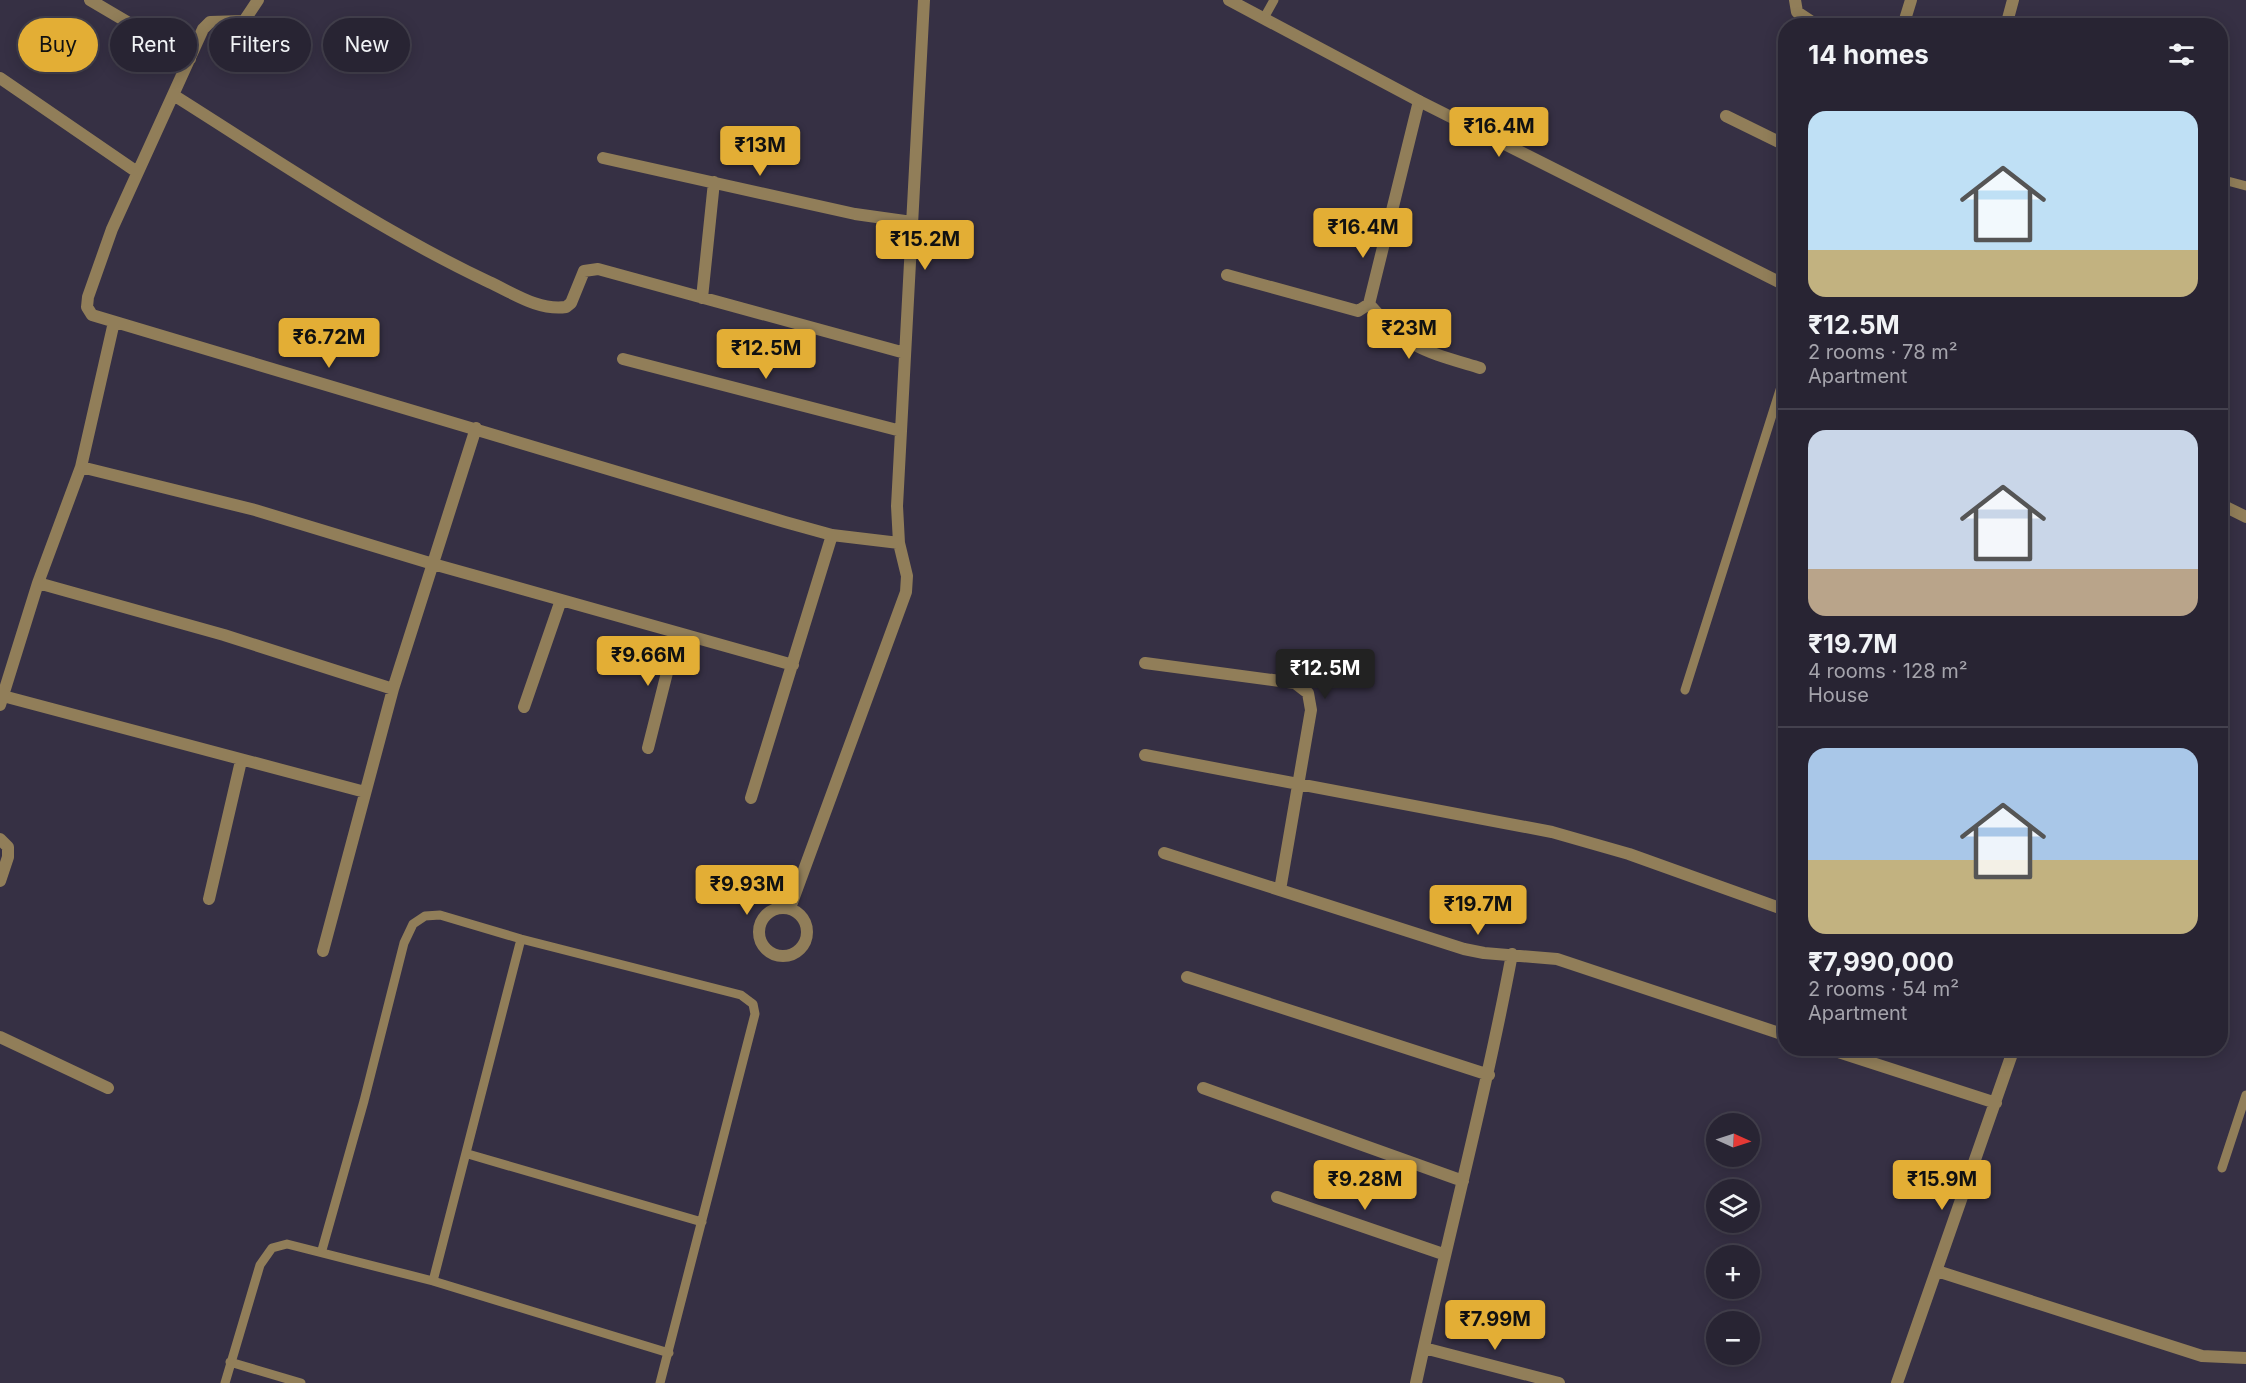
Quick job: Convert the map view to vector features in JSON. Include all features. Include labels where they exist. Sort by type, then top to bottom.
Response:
[{"type":"street","points":[[90,0],[121,18]]},
{"type":"street","points":[[197,43],[203,29],[210,22],[244,21],[258,0]]},
{"type":"street","points":[[790,908],[906,592],[906,576],[899,543],[897,506],[924,0]]},
{"type":"street","points":[[1229,0],[1419,101],[1778,281]]},
{"type":"street","points":[[1795,0],[1797,12],[1806,18]]},
{"type":"street","points":[[1905,18],[1911,0]]},
{"type":"street","points":[[2008,18],[2013,0]]},
{"type":"street","points":[[185,72],[112,230],[88,297],[87,307],[92,315],[832,535],[899,543]]},
{"type":"street","points":[[0,78],[137,172]]},
{"type":"street","points":[[175,96],[372,220],[450,264],[538,305],[566,308],[571,303],[580,277],[590,269],[905,353]]},
{"type":"street","points":[[1227,275],[1358,311],[1369,304],[1419,101]]},
{"type":"street","points":[[1725,116],[1778,142]]},
{"type":"street","points":[[603,158],[855,214],[912,222]]},
{"type":"street","points":[[702,298],[714,182]]},
{"type":"street","points":[[1369,304],[1393,331],[1412,345],[1479,368]]},
{"type":"street","points":[[114,322],[81,467],[38,583],[1,700],[365,792]]},
{"type":"street","points":[[623,359],[901,431]]},
{"type":"street","points":[[323,951],[393,689],[476,429]]},
{"type":"street","points":[[81,467],[255,510],[433,564],[792,665]]},
{"type":"street","points":[[2228,508],[2246,517]]},
{"type":"street","points":[[751,798],[832,535]]},
{"type":"street","points":[[38,583],[224,635],[393,689]]},
{"type":"street","points":[[524,707],[561,600]]},
{"type":"street","points":[[648,748],[677,633]]},
{"type":"street","points":[[1146,663],[1295,683],[1308,693],[1311,710],[1280,890]]},
{"type":"street","points":[[1145,755],[1299,782],[1584,841],[1699,878],[1778,907]]},
{"type":"street","points":[[209,899],[242,761]]},
{"type":"street","points":[[0,839],[8,847],[8,857],[0,881]]},
{"type":"street","points":[[1164,853],[1464,949],[1484,953],[1557,959],[1778,1033]]},
{"type":"street","points":[[776,908],[790,908],[802,915],[805,921],[808,928],[806,942],[797,953],[783,957],[770,953],[760,943],[758,929],[764,916],[776,908]]},
{"type":"street","points":[[1416,1383],[1443,1254],[1489,1075],[1512,954]]},
{"type":"street","points":[[1187,977],[1489,1075]]},
{"type":"street","points":[[0,1037],[108,1088]]},
{"type":"street","points":[[1851,1056],[1996,1103]]},
{"type":"street","points":[[1897,1383],[2011,1056]]},
{"type":"street","points":[[1203,1088],[1463,1181]]},
{"type":"street","points":[[1277,1197],[1443,1254]]},
{"type":"street","points":[[1937,1271],[2202,1356],[2246,1358]]},
{"type":"street","points":[[1424,1348],[1559,1383]]},
{"type":"lane","points":[[1264,18],[1274,0]]},
{"type":"lane","points":[[2228,180],[2246,186]]},
{"type":"lane","points":[[1685,690],[1778,396]]},
{"type":"lane","points":[[322,1251],[364,1101],[404,943],[413,924],[425,916],[440,915],[521,939],[741,995],[753,1004],[755,1014],[660,1383]]},
{"type":"lane","points":[[434,1281],[521,939]]},
{"type":"lane","points":[[2222,1168],[2246,1095]]},
{"type":"lane","points":[[468,1154],[702,1222]]},
{"type":"lane","points":[[225,1383],[260,1265],[272,1248],[287,1244],[434,1281],[669,1353]]},
{"type":"lane","points":[[230,1362],[301,1383]]}]
